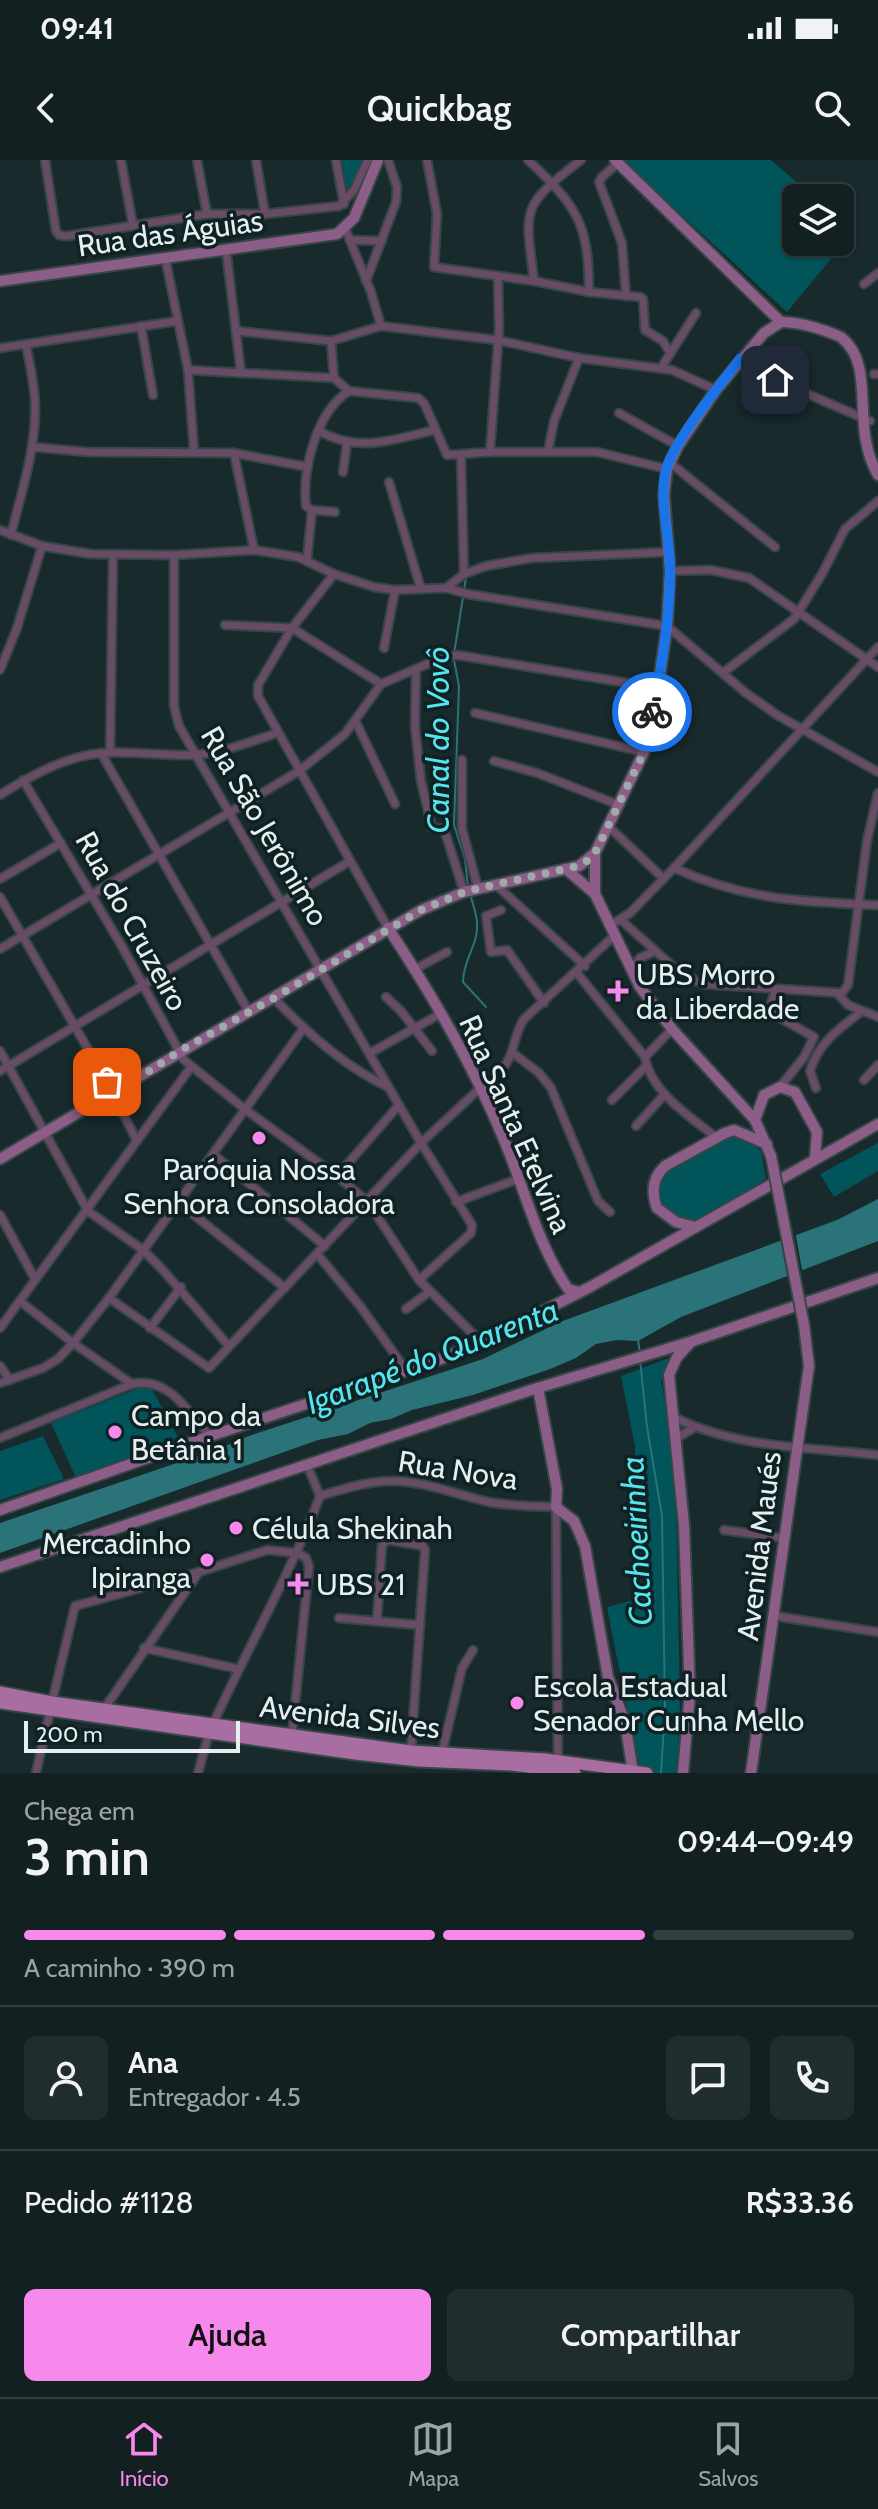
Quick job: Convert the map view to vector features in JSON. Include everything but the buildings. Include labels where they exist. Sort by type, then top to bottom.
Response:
[{"type":"main road","name":"Avenida Silves","points":[[0,1692],[51,1707],[442,1753],[558,1768],[575,1773]]},
{"type":"main road","name":"Avenida Silves","points":[[0,1703],[104,1709],[355,1754],[470,1768],[558,1768],[647,1773]]},
{"type":"street","points":[[45,160],[56,231],[59,235],[67,236],[207,214],[265,214],[344,204],[368,160]]},
{"type":"street","points":[[121,160],[133,226]]},
{"type":"street","points":[[197,160],[207,214]]},
{"type":"street","points":[[256,160],[265,214]]},
{"type":"street","points":[[336,160],[344,204]]},
{"type":"street","points":[[378,160],[354,218],[345,228],[381,326]]},
{"type":"street","points":[[366,281],[398,193],[388,160]]},
{"type":"street","points":[[427,160],[437,214],[433,266],[643,299],[645,330],[663,341],[670,353]]},
{"type":"street","points":[[528,160],[577,213],[587,242],[589,292]]},
{"type":"street","points":[[534,281],[528,232],[530,211],[535,200],[552,183],[581,160]]},
{"type":"street","points":[[626,296],[622,243],[599,182],[616,162],[781,322],[820,329],[847,340],[873,367],[869,452],[878,475]]},
{"type":"street","name":"Rua das Águias","points":[[0,281],[326,237],[345,228]]},
{"type":"street","points":[[350,240],[382,241]]},
{"type":"street","points":[[226,249],[241,373]]},
{"type":"street","points":[[165,257],[188,370],[194,451]]},
{"type":"street","points":[[864,284],[878,273]]},
{"type":"street","points":[[490,452],[498,277]]},
{"type":"street","points":[[661,368],[696,313]]},
{"type":"street","points":[[0,348],[177,321]]},
{"type":"street","points":[[595,894],[595,853],[644,752],[658,688],[667,626],[670,571],[664,495],[668,466],[678,446],[740,359],[764,333],[781,322]]},
{"type":"street","points":[[141,326],[153,395]]},
{"type":"street","points":[[238,331],[331,341],[381,326],[497,340],[579,358],[661,368],[684,374],[716,390]]},
{"type":"street","points":[[331,341],[334,378]]},
{"type":"street","points":[[11,535],[32,447],[35,404],[26,345]]},
{"type":"street","points":[[548,451],[554,421],[579,358]]},
{"type":"street","points":[[740,359],[775,380],[870,421]]},
{"type":"street","points":[[188,370],[334,378],[349,391],[418,398],[424,403],[445,454],[605,453],[668,466],[775,547]]},
{"type":"street","points":[[335,512],[312,510],[305,503],[308,467],[319,431],[332,406],[349,391]]},
{"type":"street","points":[[619,413],[678,446]]},
{"type":"street","points":[[319,431],[347,443],[390,441],[434,430]]},
{"type":"street","points":[[343,472],[347,443]]},
{"type":"street","points":[[32,447],[88,452],[234,453],[308,467]]},
{"type":"street","points":[[234,453],[254,550]]},
{"type":"street","points":[[461,456],[466,573]]},
{"type":"street","points":[[389,482],[421,589]]},
{"type":"street","points":[[724,672],[786,628],[822,574],[845,529],[878,501]]},
{"type":"street","points":[[307,560],[312,510]]},
{"type":"street","points":[[0,530],[42,546],[113,556],[254,550],[307,560],[334,574],[374,587],[395,590],[446,588],[667,626],[746,693],[802,732],[878,772]]},
{"type":"street","points":[[0,670],[17,628],[42,546]]},
{"type":"street","points":[[446,588],[466,573],[532,558],[669,552]]},
{"type":"street","name":"Rua São Jerônimo","points":[[174,555],[175,717],[194,755],[421,1143],[470,1221],[471,1233],[419,1280]]},
{"type":"street","points":[[113,556],[106,753],[158,855],[249,1012]]},
{"type":"street","points":[[670,571],[711,570],[749,578],[878,667]]},
{"type":"street","points":[[292,628],[334,574]]},
{"type":"street","points":[[384,648],[395,590]]},
{"type":"street","points":[[225,625],[292,628],[381,684]]},
{"type":"street","name":"Rua Santa Etelvina","points":[[292,628],[258,685],[258,696],[480,1088],[511,1156],[536,1229],[562,1281],[568,1289],[579,1292]]},
{"type":"street","points":[[109,1298],[209,1368],[421,1143],[513,1053],[516,1031],[524,1019],[585,966],[616,927],[802,732],[878,647]]},
{"type":"street","points":[[0,949],[299,771],[334,745],[356,722],[381,684],[416,670],[454,656],[658,688]]},
{"type":"street","points":[[416,670],[415,727],[421,781],[432,828],[444,829],[470,890]]},
{"type":"street","points":[[475,713],[644,752]]},
{"type":"street","points":[[356,722],[395,804]]},
{"type":"street","points":[[0,795],[23,780],[76,758],[106,753],[194,755],[277,733]]},
{"type":"street","points":[[462,760],[462,829],[470,890]]},
{"type":"street","points":[[494,761],[537,773],[619,805]]},
{"type":"street","name":"Rua do Cruzeiro","points":[[23,780],[143,984],[178,1052],[191,1067],[368,1202],[419,1280],[481,1342]]},
{"type":"street","points":[[616,927],[655,951],[689,979],[702,984],[838,994],[844,991],[848,985],[867,841],[878,793]]},
{"type":"street","points":[[607,825],[663,878]]},
{"type":"street","points":[[0,879],[61,843]]},
{"type":"street","points":[[0,1159],[83,1109],[113,1095],[178,1052],[388,928],[443,899],[566,869],[584,863],[595,853]]},
{"type":"street","points":[[0,1071],[350,861]]},
{"type":"street","points":[[674,868],[702,881],[766,898],[878,905]]},
{"type":"street","points":[[566,869],[595,894]]},
{"type":"street","points":[[495,884],[585,966]]},
{"type":"street","name":"Avenida Maués","points":[[595,894],[616,927],[631,970],[645,995],[755,1120],[767,1144],[804,1325],[809,1366],[751,1773]]},
{"type":"street","points":[[0,897],[137,1141]]},
{"type":"street","points":[[501,910],[486,916],[491,952],[507,950],[544,1003]]},
{"type":"street","points":[[631,970],[640,958],[655,951]]},
{"type":"street","points":[[415,969],[447,952]]},
{"type":"street","points":[[577,973],[645,1057],[646,1066],[665,1094],[716,1137]]},
{"type":"street","points":[[755,1120],[764,1095],[780,1087],[804,1057],[814,1037],[768,1011],[776,990]]},
{"type":"street","points":[[838,994],[848,1005],[878,1017]]},
{"type":"street","points":[[386,997],[432,1051]]},
{"type":"street","points":[[274,998],[303,1029],[370,1079],[389,1088]]},
{"type":"street","points":[[816,1088],[810,1071],[823,1043],[862,1011]]},
{"type":"street","points":[[370,1053],[440,1014]]},
{"type":"street","points":[[0,1383],[43,1368],[58,1359],[73,1343],[109,1298],[303,1029]]},
{"type":"street","points":[[645,1057],[672,1029]]},
{"type":"street","points":[[0,1051],[88,1211],[143,1250],[181,1287],[228,1345]]},
{"type":"street","points":[[513,1053],[539,1073],[551,1088],[598,1201],[610,1212]]},
{"type":"street","points":[[864,1080],[878,1065]]},
{"type":"street","points":[[612,1100],[646,1066]]},
{"type":"street","points":[[0,1328],[191,1067]]},
{"type":"street","points":[[780,1087],[795,1092],[812,1121],[818,1137],[815,1158]]},
{"type":"street","points":[[636,1126],[665,1094]]},
{"type":"street","points":[[337,1176],[399,1105]]},
{"type":"street","points":[[0,1510],[481,1342],[579,1292],[878,1124]]},
{"type":"street","points":[[695,1227],[676,1222],[657,1208],[653,1199],[657,1174],[665,1166],[734,1130],[767,1144]]},
{"type":"street","points":[[213,1154],[325,1246]]},
{"type":"street","points":[[456,1202],[518,1179]]},
{"type":"street","points":[[178,1202],[285,1288]]},
{"type":"street","points":[[0,1215],[35,1279]]},
{"type":"street","points":[[318,1255],[406,1370]]},
{"type":"street","points":[[0,1567],[878,1278]]},
{"type":"street","points":[[150,1328],[181,1287]]},
{"type":"street","points":[[406,1309],[429,1292]]},
{"type":"street","points":[[20,1301],[132,1384]]},
{"type":"street","points":[[683,1773],[690,1693],[684,1525],[669,1375],[677,1357],[693,1341]]},
{"type":"street","points":[[0,1366],[10,1380]]},
{"type":"street","points":[[0,1438],[132,1384],[147,1381],[168,1390],[210,1436]]},
{"type":"street","name":"Rua Nova","points":[[538,1388],[557,1489],[558,1768]]},
{"type":"street","points":[[674,1417],[695,1427],[765,1444],[878,1455]]},
{"type":"street","points":[[677,1438],[695,1427]]},
{"type":"street","points":[[198,1773],[211,1728],[298,1553],[320,1496],[307,1465]]},
{"type":"street","name":"Rua Nova","points":[[320,1496],[359,1485],[389,1481],[410,1482],[490,1502],[556,1507]]},
{"type":"street","points":[[556,1507],[574,1521],[585,1546],[608,1677],[625,1722],[637,1772]]},
{"type":"street","points":[[724,1530],[784,1538]]},
{"type":"street","points":[[377,1621],[384,1542],[420,1545],[425,1549],[411,1751]]},
{"type":"street","points":[[36,1773],[75,1606],[267,1550],[298,1553],[306,1558],[309,1566],[292,1735]]},
{"type":"street","points":[[104,1709],[199,1572]]},
{"type":"street","points":[[775,1616],[878,1632]]},
{"type":"street","points":[[339,1618],[420,1625]]},
{"type":"street","points":[[144,1648],[238,1669]]},
{"type":"street","points":[[442,1753],[462,1668],[473,1650]]},
{"type":"street","points":[[557,1691],[592,1691]]},
{"type":"shaded area","points":[[342,160],[363,160],[347,194]]},
{"type":"shaded area","points":[[622,160],[771,160],[799,184],[782,184],[782,256],[833,256],[787,312]]},
{"type":"shaded area","points":[[729,1133],[741,1135],[761,1151],[766,1178],[701,1223],[672,1216],[658,1203],[655,1189],[662,1173]]},
{"type":"shaded area","points":[[878,1143],[878,1171],[834,1197],[820,1174]]},
{"type":"shaded area","points":[[878,1199],[878,1241],[681,1317],[638,1341],[617,1340],[596,1344],[576,1358],[550,1369],[473,1395],[370,1423],[348,1434],[318,1440],[0,1553],[0,1523],[483,1359],[560,1322],[837,1220]]},
{"type":"shaded area","points":[[672,1357],[661,1381],[673,1443],[676,1499],[680,1704],[677,1773],[639,1773],[607,1607],[645,1597],[647,1550],[636,1485],[635,1446],[621,1376]]},
{"type":"shaded area","name":"Campo da Betânia 1","points":[[149,1384],[180,1441],[77,1480],[51,1423]]},
{"type":"shaded area","points":[[43,1436],[64,1479],[0,1500],[0,1451]]},
{"type":"pier","points":[[795,1231],[803,1275],[788,1280],[780,1237]]},
{"type":"waterway","name":"Canal do Vovô","points":[[464,590],[466,577]]},
{"type":"waterway","name":"Canal do Vovô","points":[[454,654],[463,597]]},
{"type":"waterway","name":"Canal do Vovô","points":[[454,660],[459,686],[454,825],[465,859],[468,887]]},
{"type":"waterway","name":"Canal do Vovô","points":[[471,897],[477,931],[463,982],[486,1007]]},
{"type":"waterway","name":"Cachoeirinha","points":[[638,1340],[640,1353]]},
{"type":"waterway","name":"Cachoeirinha","points":[[640,1360],[647,1427],[662,1516],[665,1710],[661,1773]]},
{"type":"way so far","points":[[107,1082],[113,1095],[178,1052],[443,899],[574,867],[589,860],[644,752],[652,712]]},
{"type":"place","name":"UBS Morro da Liberdade","points":[[618,991]]},
{"type":"place","name":"Paróquia Nossa Senhora Consoladora","points":[[259,1138]]},
{"type":"place","name":"Campo da Betânia 1","points":[[115,1432]]},
{"type":"place","name":"Célula Shekinah","points":[[236,1528]]},
{"type":"place","name":"Mercadinho Ipiranga","points":[[207,1560]]},
{"type":"place","name":"UBS 21","points":[[298,1584]]},
{"type":"place","name":"Escola Estadual Senador Cunha Mello","points":[[517,1703]]},
{"type":"route","points":[[652,712],[667,626],[670,571],[664,479],[669,462],[740,359],[775,380]]},
{"type":"water label","name":"Igarapé do Quarenta","points":[[432,1356]]}]
